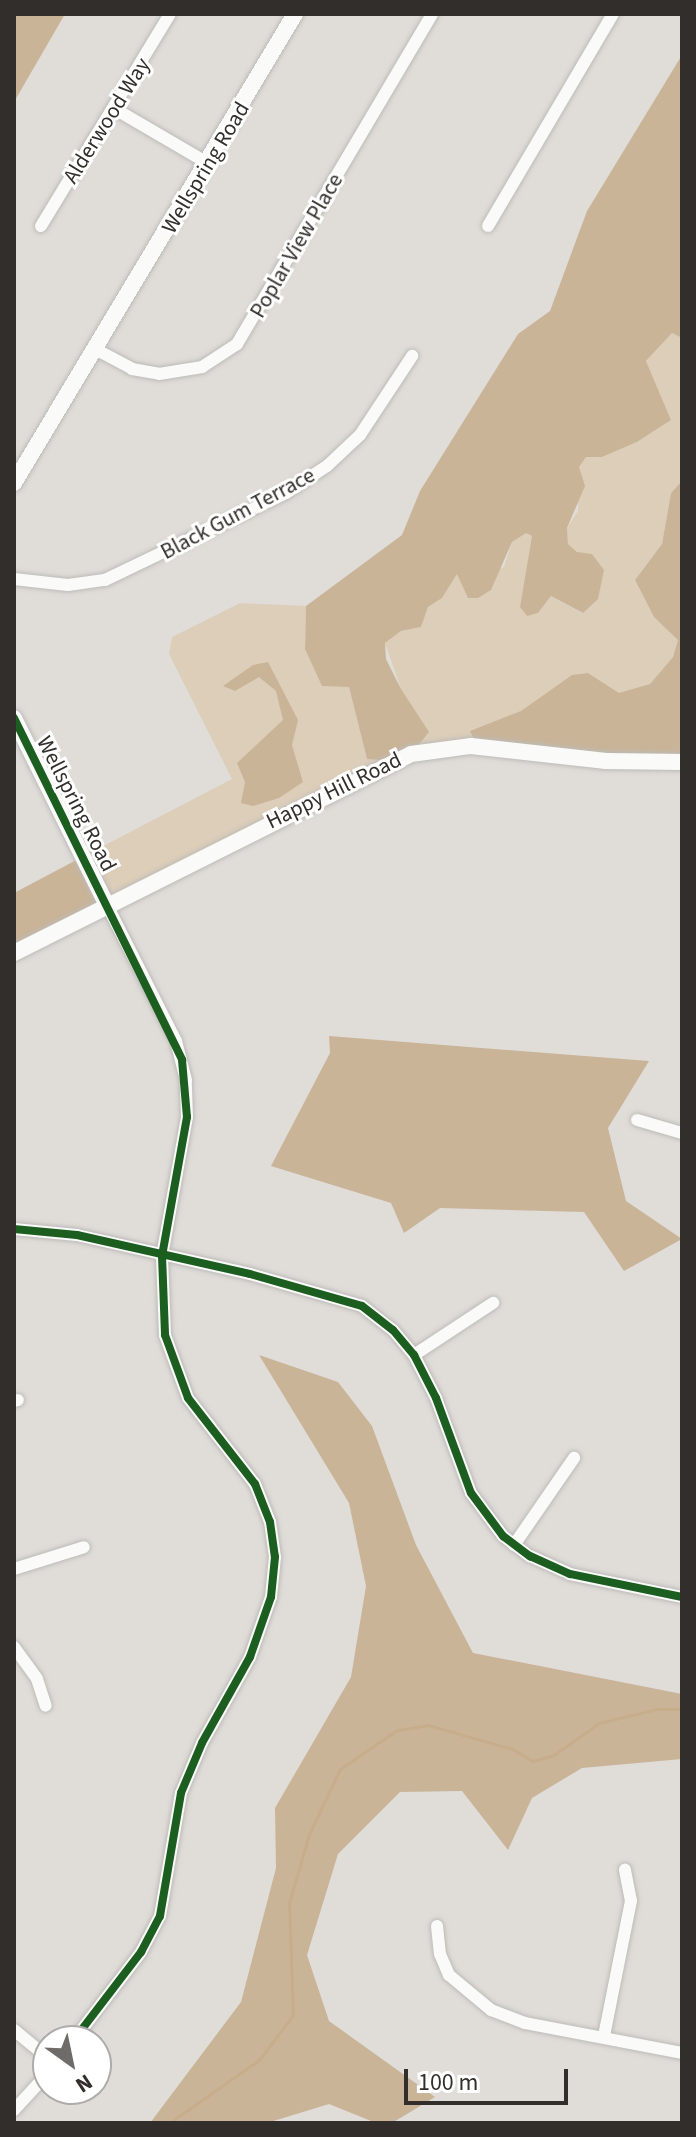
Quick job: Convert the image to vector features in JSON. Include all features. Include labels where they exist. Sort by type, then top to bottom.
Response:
[{"type":"street","name":"Alderwood Way","points":[[41,226],[170,14]]},
{"type":"street","name":"Wellspring Road","points":[[14,483],[209,164],[295,14]]},
{"type":"street","name":"Poplar View Place","points":[[97,350],[132,369],[159,374],[202,367],[237,344],[432,14]]},
{"type":"street","points":[[488,226],[613,14]]},
{"type":"street","points":[[115,109],[209,164]]},
{"type":"street","name":"Black Gum Terrace","points":[[14,579],[68,585],[105,580],[286,493],[327,466],[360,435],[412,356]]},
{"type":"street","name":"Wellspring Road","points":[[14,718],[107,905]]},
{"type":"street","name":"Happy Hill Road","points":[[14,953],[411,754],[471,746],[606,761],[682,762]]},
{"type":"street","points":[[85,2025],[141,1952],[160,1916],[181,1793],[202,1743],[250,1657],[274,1577],[273,1537],[255,1484],[198,1413],[172,1361],[160,1308],[162,1256],[187,1117],[186,1080],[176,1041],[107,905]]},
{"type":"street","points":[[637,1120],[682,1133]]},
{"type":"street","points":[[14,1229],[73,1234],[347,1299],[378,1317],[414,1355],[436,1398],[471,1493],[514,1545],[570,1574],[682,1597]]},
{"type":"street","points":[[414,1355],[493,1303]]},
{"type":"street","points":[[514,1545],[574,1458]]},
{"type":"street","points":[[14,1569],[84,1547]]},
{"type":"street","points":[[14,1647],[37,1679],[46,1706]]},
{"type":"street","points":[[604,2036],[631,1901],[625,1870]]},
{"type":"street","points":[[437,1926],[443,1965],[472,1999],[525,2023],[682,2053]]},
{"type":"street","points":[[14,2030],[32,2045]]},
{"type":"street","points":[[14,2110],[32,2090]]},
{"type":"shaded area","points":[[14,14],[65,14],[14,102]]},
{"type":"shaded area","points":[[682,55],[682,338],[672,333],[646,361],[671,420],[637,442],[602,457],[586,457],[579,467],[585,486],[567,528],[568,544],[577,552],[592,554],[604,570],[598,599],[583,613],[551,596],[538,613],[527,616],[520,607],[532,536],[526,533],[512,542],[491,590],[478,598],[468,598],[457,574],[442,598],[428,607],[421,627],[401,631],[385,643],[386,659],[429,732],[411,754],[389,761],[367,759],[349,687],[322,686],[305,649],[306,606],[402,535],[420,491],[518,334],[550,311],[587,211]]},
{"type":"shaded area","points":[[672,333],[682,338],[682,481],[671,493],[662,544],[635,580],[654,617],[679,640],[673,657],[650,684],[619,694],[588,673],[522,711],[471,731],[477,746],[411,754],[401,689],[385,643],[401,631],[421,627],[428,607],[442,598],[457,573],[465,585],[504,567],[512,542],[525,532],[532,536],[525,581],[538,613],[551,596],[582,613],[577,552],[568,544],[567,528],[578,511],[579,467],[586,457],[602,457],[637,442],[671,420],[646,361]]},
{"type":"shaded area","points":[[682,481],[682,762],[477,746],[470,731],[521,711],[572,675],[588,673],[619,693],[650,684],[673,657],[678,640],[654,617],[635,580],[662,544],[671,493]]},
{"type":"shaded area","points":[[240,603],[306,606],[305,649],[349,687],[367,759],[389,761],[107,905],[82,857],[232,779],[169,654],[172,637]]},
{"type":"shaded area","points":[[268,662],[298,720],[292,745],[303,782],[279,798],[253,806],[241,803],[245,782],[237,763],[283,720],[276,691],[259,677],[235,691],[223,686],[253,665]]},
{"type":"shaded area","points":[[82,857],[107,905],[14,953],[14,893]]},
{"type":"shaded area","points":[[329,1036],[649,1061],[608,1128],[626,1201],[682,1239],[624,1271],[584,1212],[440,1208],[404,1233],[391,1203],[271,1166],[330,1053]]},
{"type":"shaded area","points":[[259,1355],[338,1382],[372,1426],[416,1545],[473,1653],[682,1694],[682,1759],[582,1768],[532,1798],[508,1850],[462,1791],[400,1792],[338,1854],[307,1955],[329,2021],[435,2097],[392,2123],[376,2123],[329,2104],[267,2123],[150,2123],[241,2002],[276,1868],[275,1808],[351,1677],[366,1586],[349,1503]]},
{"type":"waterway","points":[[169,2123],[259,2060],[293,2015],[289,1903],[309,1834],[340,1769],[397,1730],[428,1725],[512,1749],[533,1761],[554,1755],[599,1723],[657,1709],[682,1709]]},
{"type":"cycle path","points":[[14,718],[182,1060],[187,1117],[162,1256],[165,1335],[188,1398],[255,1484],[270,1522],[275,1557],[271,1597],[250,1657],[202,1743],[181,1793],[160,1916],[141,1952],[85,2025]]},
{"type":"cycle path","points":[[14,1229],[77,1235],[250,1274],[362,1306],[393,1330],[414,1355],[436,1398],[471,1493],[503,1536],[530,1556],[570,1574],[682,1597]]}]
